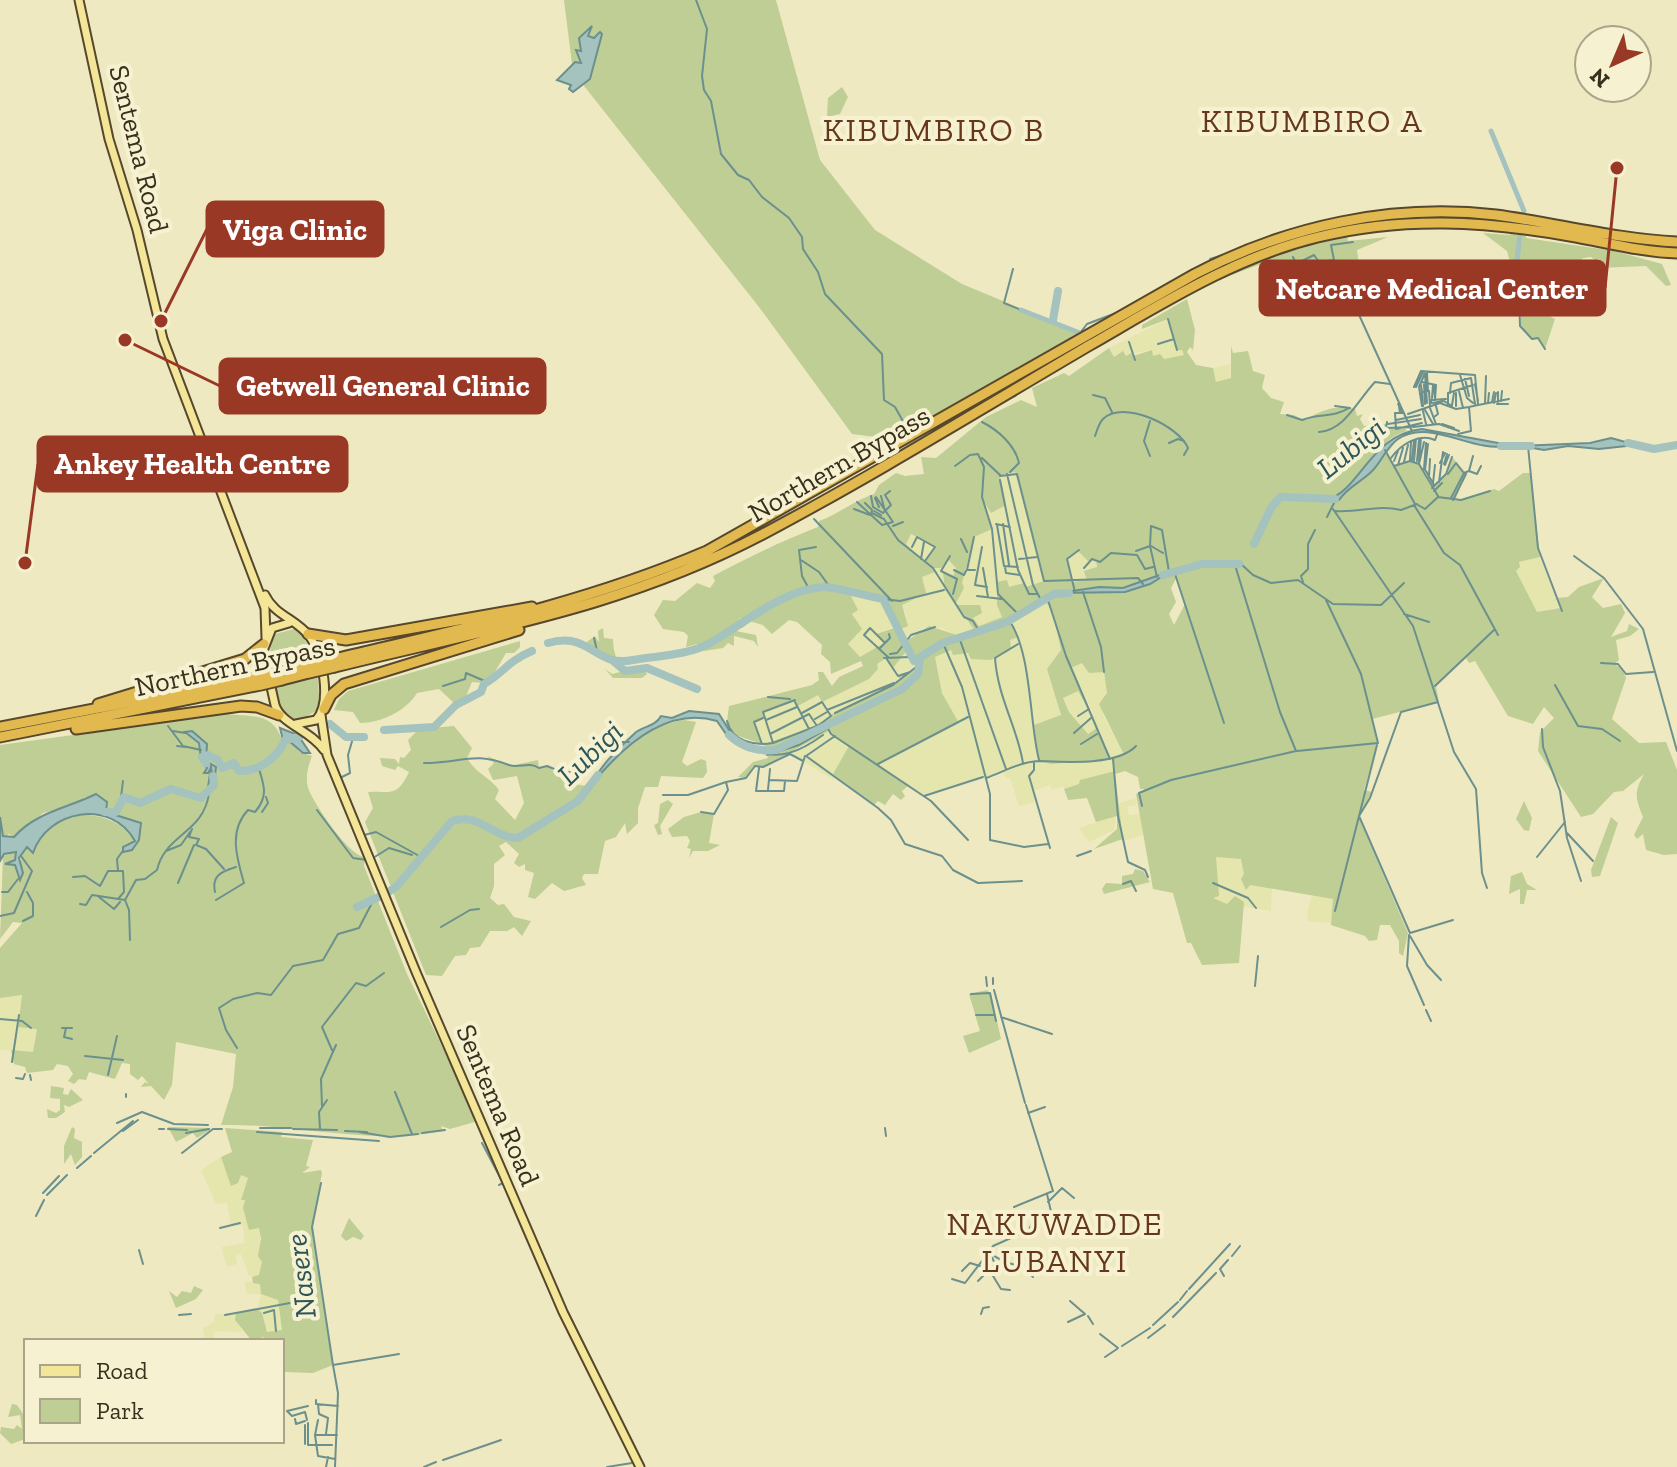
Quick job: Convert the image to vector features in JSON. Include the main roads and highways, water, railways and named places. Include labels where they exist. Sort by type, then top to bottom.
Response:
[{"type":"highway","name":"Northern Bypass","points":[[592,600],[707,551],[1195,274],[1276,238],[1375,216],[1448,212],[1523,219],[1653,241],[1677,241]]},
{"type":"highway","name":"Northern Bypass","points":[[0,737],[281,676],[592,600],[681,572],[763,534],[1200,282],[1275,249],[1320,236],[1363,229],[1464,221],[1677,253]]},
{"type":"highway","points":[[308,634],[346,640],[592,600]]},
{"type":"highway","points":[[322,712],[331,695],[344,684],[436,658],[592,600]]},
{"type":"highway","points":[[41,721],[245,659],[265,641]]},
{"type":"highway","name":"Northern Bypass","points":[[0,727],[260,681]]},
{"type":"highway","points":[[21,734],[241,706],[257,707],[279,715]]},
{"type":"main road","name":"Sentema Road","points":[[79,0],[109,139],[137,230],[163,339],[268,618],[265,641],[279,715],[311,733],[327,755],[563,1312],[640,1467]]},
{"type":"main road","name":"Sentema Road","points":[[238,535],[266,599],[290,623],[308,634],[324,686],[322,712],[327,755]]},
{"type":"main road","points":[[265,641],[278,624],[290,623]]},
{"type":"main road","points":[[296,724],[309,723],[322,712]]},
{"type":"water","points":[[592,26],[588,36],[594,38],[600,32],[602,34],[590,79],[573,92],[569,89],[571,85],[557,80],[575,62],[581,63],[576,50],[581,51],[579,38]]},
{"type":"water","points":[[1422,429],[1509,445],[1496,447],[1438,434],[1411,433],[1398,439],[1374,469],[1339,500],[1327,500],[1349,485],[1390,441],[1404,433]]},
{"type":"water","points":[[1611,438],[1636,445],[1599,449],[1568,446],[1544,450],[1521,446],[1590,443]]},
{"type":"water","points":[[1171,571],[1150,584],[1125,592],[1059,593],[1099,587],[1123,588]]},
{"type":"water","points":[[689,711],[719,714],[736,741],[728,737],[717,721],[681,719],[664,724],[632,743],[593,783],[606,762],[635,733],[661,716],[672,718]]},
{"type":"water","points":[[280,728],[298,735],[310,753],[303,753],[289,741],[284,744]]},
{"type":"water","points":[[192,731],[207,744],[206,761],[216,767],[214,785],[211,768],[204,773],[207,768],[201,759],[199,743],[185,732]]},
{"type":"water","points":[[96,794],[107,802],[106,812],[141,823],[139,840],[132,850],[123,852],[123,847],[135,841],[124,827],[111,819],[80,815],[51,827],[40,838],[33,853],[27,847],[19,858],[23,873],[20,880],[15,865],[5,864],[15,860],[16,852],[4,854],[0,861],[0,817],[3,836],[14,837],[42,816]]},
{"type":"waterway","points":[[696,0],[707,29],[702,76],[704,90],[711,101],[721,154],[738,175],[749,180],[762,197],[789,218],[802,237],[803,249],[818,272],[825,294],[882,354],[884,400],[895,407],[909,432]]},
{"type":"waterway","points":[[1491,131],[1524,211]]},
{"type":"waterway","points":[[1519,297],[1515,278],[1520,234]]},
{"type":"waterway","points":[[1353,242],[1331,245],[1334,260],[1412,431]]},
{"type":"waterway","points":[[1210,259],[1223,255]]},
{"type":"waterway","points":[[1293,257],[1296,264],[1314,255],[1319,262],[1333,260]]},
{"type":"waterway","points":[[1276,270],[1294,264]]},
{"type":"waterway","points":[[1013,269],[1004,303],[1021,310]]},
{"type":"waterway","points":[[1080,333],[1087,324],[1116,313],[1190,272]]},
{"type":"waterway","points":[[1053,320],[1058,291]]},
{"type":"waterway","points":[[1519,297],[1520,326],[1532,339],[1538,338],[1545,349]]},
{"type":"waterway","points":[[1021,310],[1080,333]]},
{"type":"waterway","points":[[1168,319],[1177,350]]},
{"type":"waterway","points":[[1158,344],[1174,339]]},
{"type":"waterway","points":[[1129,342],[1135,360]]},
{"type":"waterway","points":[[1414,387],[1421,371],[1475,375],[1478,405],[1469,407]]},
{"type":"waterway","points":[[1416,387],[1423,372]]},
{"type":"waterway","points":[[1422,406],[1419,387],[1425,373],[1427,403]]},
{"type":"waterway","points":[[1427,373],[1428,391]]},
{"type":"waterway","points":[[1460,375],[1467,398],[1473,403]]},
{"type":"waterway","points":[[1485,403],[1486,376]]},
{"type":"waterway","points":[[1450,393],[1451,383],[1471,378],[1475,404]]},
{"type":"waterway","points":[[1465,379],[1469,396]]},
{"type":"waterway","points":[[1319,432],[1343,420],[1375,382],[1390,384]]},
{"type":"waterway","points":[[1422,382],[1436,385],[1435,400]]},
{"type":"waterway","points":[[1424,384],[1425,404]]},
{"type":"waterway","points":[[1475,384],[1478,401]]},
{"type":"waterway","points":[[1421,385],[1422,392],[1429,391],[1430,406]]},
{"type":"waterway","points":[[1432,398],[1433,385]]},
{"type":"waterway","points":[[1448,404],[1448,393],[1473,385]]},
{"type":"waterway","points":[[1434,386],[1435,399]]},
{"type":"waterway","points":[[1459,391],[1463,408]]},
{"type":"waterway","points":[[1501,401],[1502,391]]},
{"type":"waterway","points":[[1492,402],[1494,392]]},
{"type":"waterway","points":[[1498,392],[1498,402]]},
{"type":"waterway","points":[[1422,393],[1423,406]]},
{"type":"waterway","points":[[1452,405],[1454,393]]},
{"type":"waterway","points":[[1456,393],[1456,406]]},
{"type":"waterway","points":[[1488,403],[1489,393]]},
{"type":"waterway","points":[[1494,403],[1496,393]]},
{"type":"waterway","points":[[1093,395],[1105,398],[1112,412]]},
{"type":"waterway","points":[[1431,403],[1431,400],[1446,399]]},
{"type":"waterway","points":[[1478,405],[1509,399]]},
{"type":"waterway","points":[[1432,403],[1444,401],[1452,406]]},
{"type":"waterway","points":[[1408,414],[1440,403],[1456,409],[1469,407],[1471,431],[1458,434]]},
{"type":"waterway","points":[[1398,404],[1403,413]]},
{"type":"waterway","points":[[1497,404],[1508,404]]},
{"type":"waterway","points":[[1335,406],[1350,408]]},
{"type":"waterway","points":[[1399,406],[1400,413]]},
{"type":"waterway","points":[[1434,417],[1438,414],[1436,406]]},
{"type":"waterway","points":[[1287,415],[1302,420],[1349,408]]},
{"type":"waterway","points":[[1430,408],[1436,424]]},
{"type":"waterway","points":[[1425,410],[1433,424]]},
{"type":"waterway","points":[[1423,411],[1426,424]]},
{"type":"waterway","points":[[1404,413],[1395,413],[1396,429],[1422,423]]},
{"type":"waterway","points":[[1095,436],[1102,421],[1112,414],[1136,414],[1174,431],[1188,448],[1184,455]]},
{"type":"waterway","points":[[1396,420],[1420,415]]},
{"type":"waterway","points":[[1388,424],[1421,419]]},
{"type":"waterway","points":[[1150,421],[1144,441],[1150,456]]},
{"type":"waterway","points":[[982,422],[1000,434],[1014,450],[1019,463],[1010,472]]},
{"type":"waterway","points":[[1387,422],[1386,428],[1411,427]]},
{"type":"waterway","points":[[1413,427],[1439,424],[1459,431]]},
{"type":"waterway","points":[[1442,424],[1454,428]]},
{"type":"waterway","points":[[1391,458],[1411,441],[1423,438],[1435,440],[1437,435]]},
{"type":"waterway","points":[[1419,462],[1421,438]]},
{"type":"waterway","points":[[1169,443],[1178,439],[1184,441]]},
{"type":"waterway","points":[[1414,461],[1416,439]]},
{"type":"waterway","points":[[1412,460],[1414,440]]},
{"type":"waterway","points":[[1417,461],[1419,440]]},
{"type":"waterway","points":[[1410,460],[1411,442]]},
{"type":"waterway","points":[[1419,464],[1424,442]]},
{"type":"waterway","points":[[1424,469],[1426,443]]},
{"type":"waterway","name":"Lubigi","points":[[1628,443],[1654,449],[1677,445]]},
{"type":"waterway","points":[[1425,470],[1428,444]]},
{"type":"waterway","points":[[1404,462],[1408,445]]},
{"type":"waterway","name":"Lubigi","points":[[1501,446],[1531,446]]},
{"type":"waterway","points":[[1528,446],[1538,548],[1562,611]]},
{"type":"waterway","points":[[1398,465],[1403,448]]},
{"type":"waterway","points":[[1385,450],[1415,504]]},
{"type":"waterway","points":[[1394,461],[1398,451]]},
{"type":"waterway","points":[[1439,482],[1443,452]]},
{"type":"waterway","points":[[1440,463],[1445,453]]},
{"type":"waterway","points":[[955,466],[970,455],[978,454],[984,467],[982,497],[992,529],[998,594],[1018,614]]},
{"type":"waterway","points":[[1444,464],[1447,454]]},
{"type":"waterway","points":[[1445,465],[1449,455]]},
{"type":"waterway","points":[[1451,498],[1464,473],[1469,471],[1473,456]]},
{"type":"waterway","points":[[1432,488],[1446,474],[1452,457]]},
{"type":"waterway","points":[[982,458],[1000,475]]},
{"type":"waterway","points":[[1429,477],[1430,459]]},
{"type":"waterway","points":[[1394,466],[1410,461],[1419,464],[1438,496]]},
{"type":"waterway","points":[[1448,474],[1456,463],[1463,472]]},
{"type":"waterway","points":[[1433,483],[1435,465]]},
{"type":"waterway","points":[[1469,471],[1477,474],[1481,466]]},
{"type":"waterway","points":[[1426,471],[1434,485]]},
{"type":"waterway","points":[[1007,474],[1033,585],[1041,600]]},
{"type":"waterway","points":[[1000,476],[1017,474],[1044,581],[1138,578],[1143,584]]},
{"type":"waterway","points":[[1453,500],[1466,474]]},
{"type":"waterway","points":[[1000,480],[1018,570],[1029,594],[1038,594]]},
{"type":"waterway","points":[[1434,491],[1442,483]]},
{"type":"waterway","points":[[883,513],[891,505],[885,495],[890,491]]},
{"type":"waterway","points":[[1418,505],[1425,509],[1438,497],[1461,500],[1490,491]]},
{"type":"waterway","points":[[871,496],[873,507],[883,513]]},
{"type":"waterway","points":[[881,496],[885,511]]},
{"type":"waterway","points":[[865,503],[872,510],[871,515],[882,525],[893,522],[876,497]]},
{"type":"waterway","name":"Lubigi","points":[[1254,544],[1271,508],[1280,497],[1335,499]]},
{"type":"waterway","points":[[875,498],[879,507]]},
{"type":"waterway","points":[[1327,517],[1335,501]]},
{"type":"waterway","points":[[857,502],[870,514]]},
{"type":"waterway","points":[[1335,511],[1401,510],[1417,504]]},
{"type":"waterway","points":[[1414,505],[1444,553],[1460,565],[1498,635]]},
{"type":"waterway","points":[[854,509],[870,515]]},
{"type":"waterway","points":[[1333,509],[1413,626],[1454,752],[1476,789],[1482,873],[1487,888]]},
{"type":"waterway","points":[[874,511],[881,515]]},
{"type":"waterway","points":[[872,513],[884,519],[898,540],[933,568],[964,617],[973,621],[979,631]]},
{"type":"waterway","points":[[814,519],[892,601]]},
{"type":"waterway","points":[[893,526],[903,522]]},
{"type":"waterway","points":[[996,524],[1010,527]]},
{"type":"waterway","points":[[1003,524],[1009,565]]},
{"type":"waterway","points":[[997,525],[1004,566],[1018,567]]},
{"type":"waterway","points":[[1150,546],[1151,526],[1162,530],[1169,572]]},
{"type":"waterway","points":[[1303,582],[1301,576],[1308,569],[1308,544],[1315,530]]},
{"type":"waterway","points":[[912,547],[917,537],[935,547],[925,561]]},
{"type":"waterway","points":[[974,537],[967,570],[975,570]]},
{"type":"waterway","points":[[961,539],[967,552]]},
{"type":"waterway","points":[[921,559],[924,542]]},
{"type":"waterway","points":[[1136,551],[1150,546],[1157,577]]},
{"type":"waterway","points":[[1151,546],[1163,553]]},
{"type":"waterway","points":[[809,589],[802,576],[799,550],[816,547]]},
{"type":"waterway","points":[[982,547],[975,585],[987,587]]},
{"type":"waterway","points":[[1075,592],[1067,559],[1079,550]]},
{"type":"waterway","points":[[1084,568],[1092,559],[1100,562],[1111,553],[1137,555],[1145,569],[1153,567]]},
{"type":"waterway","points":[[950,556],[941,571],[957,579],[953,594]]},
{"type":"waterway","points":[[1574,556],[1604,578],[1643,629],[1677,751]]},
{"type":"waterway","points":[[1019,559],[1037,557]]},
{"type":"waterway","points":[[801,560],[819,572],[829,586]]},
{"type":"waterway","name":"Lubigi","points":[[1163,575],[1202,564],[1239,564]]},
{"type":"waterway","points":[[1241,564],[1253,575],[1271,583],[1298,580],[1333,604],[1381,605],[1404,583]]},
{"type":"waterway","points":[[1142,806],[1139,793],[1171,780],[1296,751],[1280,712],[1235,565]]},
{"type":"waterway","points":[[1005,567],[1006,573],[1020,575]]},
{"type":"waterway","points":[[983,568],[988,597]]},
{"type":"waterway","points":[[954,570],[964,575],[966,571]]},
{"type":"waterway","points":[[1174,571],[1224,723]]},
{"type":"waterway","points":[[548,643],[574,642],[620,661],[683,653],[710,643],[794,594],[828,587],[883,599],[914,661],[943,643],[1007,622],[1054,594],[1069,593]]},
{"type":"waterway","points":[[883,599],[900,601],[944,590]]},
{"type":"waterway","points":[[1083,592],[1101,647],[1104,672]]},
{"type":"waterway","points":[[977,596],[1002,599]]},
{"type":"waterway","points":[[1047,597],[1066,656],[1110,759]]},
{"type":"waterway","points":[[1297,751],[1378,743],[1361,674],[1326,600]]},
{"type":"waterway","points":[[1404,614],[1429,622]]},
{"type":"waterway","points":[[1009,620],[1022,650],[1039,760]]},
{"type":"waterway","points":[[890,654],[897,653],[911,635],[935,627]]},
{"type":"waterway","points":[[885,643],[870,628],[864,635],[888,657]]},
{"type":"waterway","points":[[1435,686],[1494,630]]},
{"type":"waterway","points":[[880,648],[890,638],[889,634]]},
{"type":"waterway","points":[[594,638],[598,655]]},
{"type":"waterway","points":[[960,640],[1006,769]]},
{"type":"waterway","points":[[943,643],[962,687],[990,794],[990,840],[1024,847],[1048,844]]},
{"type":"waterway","points":[[1018,644],[995,658],[1023,763]]},
{"type":"waterway","points":[[384,730],[434,727],[456,705],[481,692],[484,684],[516,659],[532,651]]},
{"type":"waterway","points":[[884,658],[910,657]]},
{"type":"waterway","points":[[886,658],[898,676],[910,672]]},
{"type":"waterway","name":"Lubigi","points":[[729,735],[751,748],[776,750],[902,689],[918,674],[920,659]]},
{"type":"waterway","name":"Lubigi","points":[[612,660],[625,671],[647,668],[697,689]]},
{"type":"waterway","points":[[1601,663],[1618,664],[1626,674],[1653,672]]},
{"type":"waterway","points":[[835,713],[893,685],[920,664]]},
{"type":"waterway","points":[[443,686],[465,679],[466,673],[487,682]]},
{"type":"waterway","points":[[827,710],[894,683]]},
{"type":"waterway","points":[[1555,685],[1578,726],[1602,729],[1620,741]]},
{"type":"waterway","points":[[768,697],[790,699]]},
{"type":"waterway","points":[[795,700],[763,712],[773,743],[809,729]]},
{"type":"waterway","points":[[795,702],[809,729],[817,726],[818,729]]},
{"type":"waterway","points":[[802,713],[822,702],[831,716],[823,722],[825,726]]},
{"type":"waterway","points":[[1438,702],[1401,712],[1370,798],[1359,816],[1410,933],[1453,920]]},
{"type":"waterway","points":[[766,720],[797,707]]},
{"type":"waterway","points":[[1078,716],[1089,709]]},
{"type":"waterway","points":[[815,719],[827,712]]},
{"type":"waterway","points":[[770,734],[809,714],[817,726],[823,722]]},
{"type":"waterway","points":[[878,764],[968,717]]},
{"type":"waterway","points":[[762,744],[754,722],[763,718]]},
{"type":"waterway","points":[[1074,733],[1091,718]]},
{"type":"waterway","points":[[727,721],[734,734],[745,741],[773,743]]},
{"type":"waterway","points":[[330,724],[346,737],[364,737]]},
{"type":"waterway","points":[[826,725],[831,734],[931,801],[968,840]]},
{"type":"waterway","points":[[168,726],[183,746],[201,750]]},
{"type":"waterway","points":[[767,755],[799,745],[827,729]]},
{"type":"waterway","points":[[1542,729],[1543,747],[1560,791],[1567,838],[1581,881]]},
{"type":"waterway","points":[[173,731],[185,733]]},
{"type":"waterway","points":[[1081,744],[1097,734]]},
{"type":"waterway","points":[[754,749],[781,755],[806,746],[823,735]]},
{"type":"waterway","points":[[835,736],[806,756],[878,808],[891,820],[905,844],[942,856],[953,870],[978,883],[1022,881]]},
{"type":"waterway","name":"Lubigi","points":[[206,763],[202,757],[208,755],[218,760],[222,768],[234,763],[239,771],[254,769],[273,758],[285,740],[299,737]]},
{"type":"waterway","points":[[342,777],[350,773],[348,755],[353,738]]},
{"type":"waterway","points":[[424,763],[486,759],[513,766],[547,766],[578,773],[587,759],[595,758],[609,742],[629,742]]},
{"type":"waterway","points":[[1335,911],[1377,745]]},
{"type":"waterway","points":[[177,746],[186,747]]},
{"type":"waterway","points":[[986,778],[1033,761],[1104,760],[1136,746]]},
{"type":"waterway","points":[[701,812],[714,814],[728,790],[726,782],[746,778],[755,766],[763,767],[790,754],[803,761]]},
{"type":"waterway","points":[[769,780],[797,781],[805,756]]},
{"type":"waterway","points":[[1113,759],[1118,816],[1128,862],[1145,870],[1148,877]]},
{"type":"waterway","points":[[1034,763],[1034,770],[1029,776],[1050,848]]},
{"type":"waterway","points":[[207,795],[211,766]]},
{"type":"waterway","points":[[216,900],[244,883],[236,836],[242,818],[248,810],[255,812],[264,795],[258,766]]},
{"type":"waterway","points":[[759,768],[756,791],[784,791],[785,781]]},
{"type":"waterway","points":[[768,790],[770,769]]},
{"type":"waterway","name":"Lubigi","points":[[387,893],[397,886],[452,821],[478,822],[501,834],[518,838],[578,801],[598,775]]},
{"type":"waterway","name":"Lubigi","points":[[105,812],[116,812],[124,797],[140,803],[171,789],[201,798],[214,785],[213,776]]},
{"type":"waterway","points":[[924,796],[983,777]]},
{"type":"waterway","points":[[121,797],[123,781]]},
{"type":"waterway","points":[[663,795],[688,795],[726,782]]},
{"type":"waterway","points":[[130,940],[129,910],[125,900],[136,880],[145,879],[157,870],[168,848],[200,817],[209,793]]},
{"type":"waterway","points":[[262,812],[268,803],[266,797]]},
{"type":"waterway","points":[[317,810],[353,858],[367,860]]},
{"type":"waterway","points":[[1537,857],[1565,822]]},
{"type":"waterway","points":[[192,829],[189,837],[199,839],[196,845],[206,849],[224,869]]},
{"type":"waterway","points":[[166,851],[181,845],[190,832]]},
{"type":"waterway","points":[[364,835],[376,832],[421,857]]},
{"type":"waterway","points":[[1567,833],[1593,861]]},
{"type":"waterway","points":[[178,883],[194,845]]},
{"type":"waterway","points":[[373,858],[389,848],[412,855]]},
{"type":"waterway","points":[[1077,856],[1091,851]]},
{"type":"waterway","points":[[118,871],[117,859],[122,852]]},
{"type":"waterway","points":[[0,916],[14,913],[32,871],[21,856]]},
{"type":"waterway","points":[[215,892],[217,877],[236,867]]},
{"type":"waterway","points":[[73,877],[85,876],[100,886],[108,871],[123,871],[124,892],[118,899]]},
{"type":"waterway","points":[[2,892],[8,892],[18,879]]},
{"type":"waterway","points":[[1123,884],[1131,881],[1136,891]]},
{"type":"waterway","points":[[1213,883],[1248,898],[1256,908]]},
{"type":"waterway","points":[[23,921],[33,916],[33,903],[27,892]]},
{"type":"waterway","points":[[80,904],[86,905],[92,895],[125,900]]},
{"type":"waterway","name":"Lubigi","points":[[357,907],[381,896]]},
{"type":"waterway","points":[[99,897],[114,909],[120,902]]},
{"type":"waterway","points":[[237,1048],[226,1030],[219,1008],[233,999],[257,993],[271,995],[293,966],[323,960],[338,934],[359,928],[374,899]]},
{"type":"waterway","points":[[441,927],[470,910],[479,909]]},
{"type":"waterway","points":[[1409,935],[1407,966],[1424,1005]]},
{"type":"waterway","points":[[1410,936],[1427,965],[1441,980]]},
{"type":"waterway","points":[[1255,986],[1258,956]]},
{"type":"waterway","points":[[332,1050],[322,1027],[356,983],[366,986],[384,973]]},
{"type":"waterway","points":[[986,977],[987,986]]},
{"type":"waterway","points":[[993,978],[993,984]]},
{"type":"waterway","points":[[994,990],[1025,1103]]},
{"type":"waterway","points":[[971,994],[990,993],[996,1021]]},
{"type":"waterway","points":[[1426,1010],[1431,1021]]},
{"type":"waterway","points":[[12,1062],[19,1015]]},
{"type":"waterway","points":[[976,1015],[993,1015]]},
{"type":"waterway","points":[[1001,1017],[1052,1034]]},
{"type":"waterway","points":[[0,1019],[22,1021],[31,1028]]},
{"type":"waterway","points":[[62,1028],[72,1028]]},
{"type":"waterway","points":[[66,1028],[64,1037],[72,1039]]},
{"type":"waterway","points":[[108,1075],[117,1036]]},
{"type":"waterway","points":[[322,1106],[321,1079],[336,1045]]},
{"type":"waterway","points":[[85,1056],[123,1060]]},
{"type":"waterway","points":[[16,1078],[23,1079],[25,1074]]},
{"type":"waterway","points":[[30,1075],[31,1080]]},
{"type":"waterway","points":[[395,1092],[412,1134]]},
{"type":"waterway","points":[[320,1129],[319,1112],[327,1100]]},
{"type":"waterway","points":[[1014,1207],[1053,1191],[1026,1105]]},
{"type":"waterway","points":[[1028,1113],[1045,1107]]},
{"type":"waterway","points":[[117,1123],[142,1112],[174,1124],[208,1125]]},
{"type":"waterway","points":[[123,1131],[138,1120]]},
{"type":"waterway","points":[[94,1153],[133,1121]]},
{"type":"waterway","points":[[260,1128],[291,1128]]},
{"type":"waterway","points":[[885,1128],[886,1136]]},
{"type":"waterway","points":[[159,1129],[164,1129]]},
{"type":"waterway","points":[[168,1129],[187,1130]]},
{"type":"waterway","points":[[186,1133],[209,1129]]},
{"type":"waterway","points":[[213,1129],[222,1129]]},
{"type":"waterway","points":[[182,1153],[213,1129]]},
{"type":"waterway","points":[[293,1129],[337,1130]]},
{"type":"waterway","points":[[422,1133],[445,1130]]},
{"type":"waterway","points":[[345,1131],[367,1132]]},
{"type":"waterway","points":[[257,1132],[379,1141]]},
{"type":"waterway","points":[[359,1132],[390,1137],[418,1134]]},
{"type":"waterway","points":[[482,1143],[503,1183],[499,1185]]},
{"type":"waterway","points":[[77,1168],[91,1156]]},
{"type":"waterway","points":[[47,1195],[67,1175]]},
{"type":"waterway","points":[[43,1193],[59,1176]]},
{"type":"waterway","name":"Nasere","points":[[321,1183],[312,1227],[333,1365],[399,1354]]},
{"type":"waterway","points":[[1048,1202],[1062,1188],[1074,1198]]},
{"type":"waterway","points":[[1047,1194],[1052,1216]]},
{"type":"waterway","points":[[36,1216],[44,1200]]},
{"type":"waterway","points":[[1033,1277],[989,1252],[993,1246],[1029,1230],[1033,1220],[1051,1213]]},
{"type":"waterway","points":[[220,1228],[240,1223]]},
{"type":"waterway","points":[[1189,1289],[1230,1244]]},
{"type":"waterway","points":[[1232,1256],[1240,1246]]},
{"type":"waterway","points":[[139,1250],[143,1264]]},
{"type":"waterway","points":[[952,1279],[965,1283],[988,1253]]},
{"type":"waterway","points":[[978,1281],[995,1264],[991,1255]]},
{"type":"waterway","points":[[1224,1276],[1220,1269],[1228,1260]]},
{"type":"waterway","points":[[962,1271],[970,1263],[980,1266]]},
{"type":"waterway","points":[[990,1271],[1001,1289],[1010,1290]]},
{"type":"waterway","points":[[1173,1317],[1216,1273]]},
{"type":"waterway","points":[[1180,1300],[1187,1291]]},
{"type":"waterway","points":[[1068,1322],[1085,1314],[1070,1301]]},
{"type":"waterway","points":[[1153,1325],[1178,1302]]},
{"type":"waterway","points":[[225,1315],[290,1303]]},
{"type":"waterway","points":[[981,1314],[983,1308],[989,1307]]},
{"type":"waterway","points":[[264,1313],[274,1310],[276,1331]]},
{"type":"waterway","points":[[179,1315],[191,1314]]},
{"type":"waterway","points":[[1088,1316],[1093,1324]]},
{"type":"waterway","points":[[1148,1338],[1165,1325]]},
{"type":"waterway","points":[[1122,1346],[1150,1328]]},
{"type":"waterway","points":[[1100,1334],[1118,1348]]},
{"type":"waterway","points":[[1105,1357],[1117,1349]]},
{"type":"waterway","name":"Nasere","points":[[333,1365],[338,1393],[335,1467]]},
{"type":"waterway","points":[[316,1400],[316,1404],[338,1406]]},
{"type":"waterway","points":[[318,1404],[319,1414],[328,1418],[326,1434]]},
{"type":"waterway","points":[[287,1411],[308,1406]]},
{"type":"waterway","points":[[287,1411],[292,1416],[305,1412],[307,1420]]},
{"type":"waterway","points":[[295,1419],[296,1424],[305,1421]]},
{"type":"waterway","points":[[318,1420],[315,1435],[318,1456],[335,1459]]},
{"type":"waterway","points":[[308,1423],[308,1445],[332,1445]]},
{"type":"waterway","points":[[305,1425],[305,1444]]},
{"type":"waterway","points":[[316,1435],[337,1435]]},
{"type":"waterway","points":[[443,1460],[501,1440]]},
{"type":"waterway","points":[[326,1467],[328,1457]]},
{"type":"waterway","points":[[424,1467],[436,1462]]},
{"type":"waterway","points":[[607,1467],[632,1463]]},
{"type":"place","name":"Netcare Medical Center","points":[[1617,168]]},
{"type":"place","name":"Viga Clinic","points":[[161,321]]},
{"type":"place","name":"Getwell General Clinic","points":[[125,340]]},
{"type":"place","name":"Ankey Health Centre","points":[[25,563]]},
{"type":"district","name":"KIBUMBIRO A","points":[[1312,121]]},
{"type":"district","name":"KIBUMBIRO B","points":[[934,130]]},
{"type":"district","name":"NAKUWADDE LUBANYI","points":[[1055,1242]]}]
